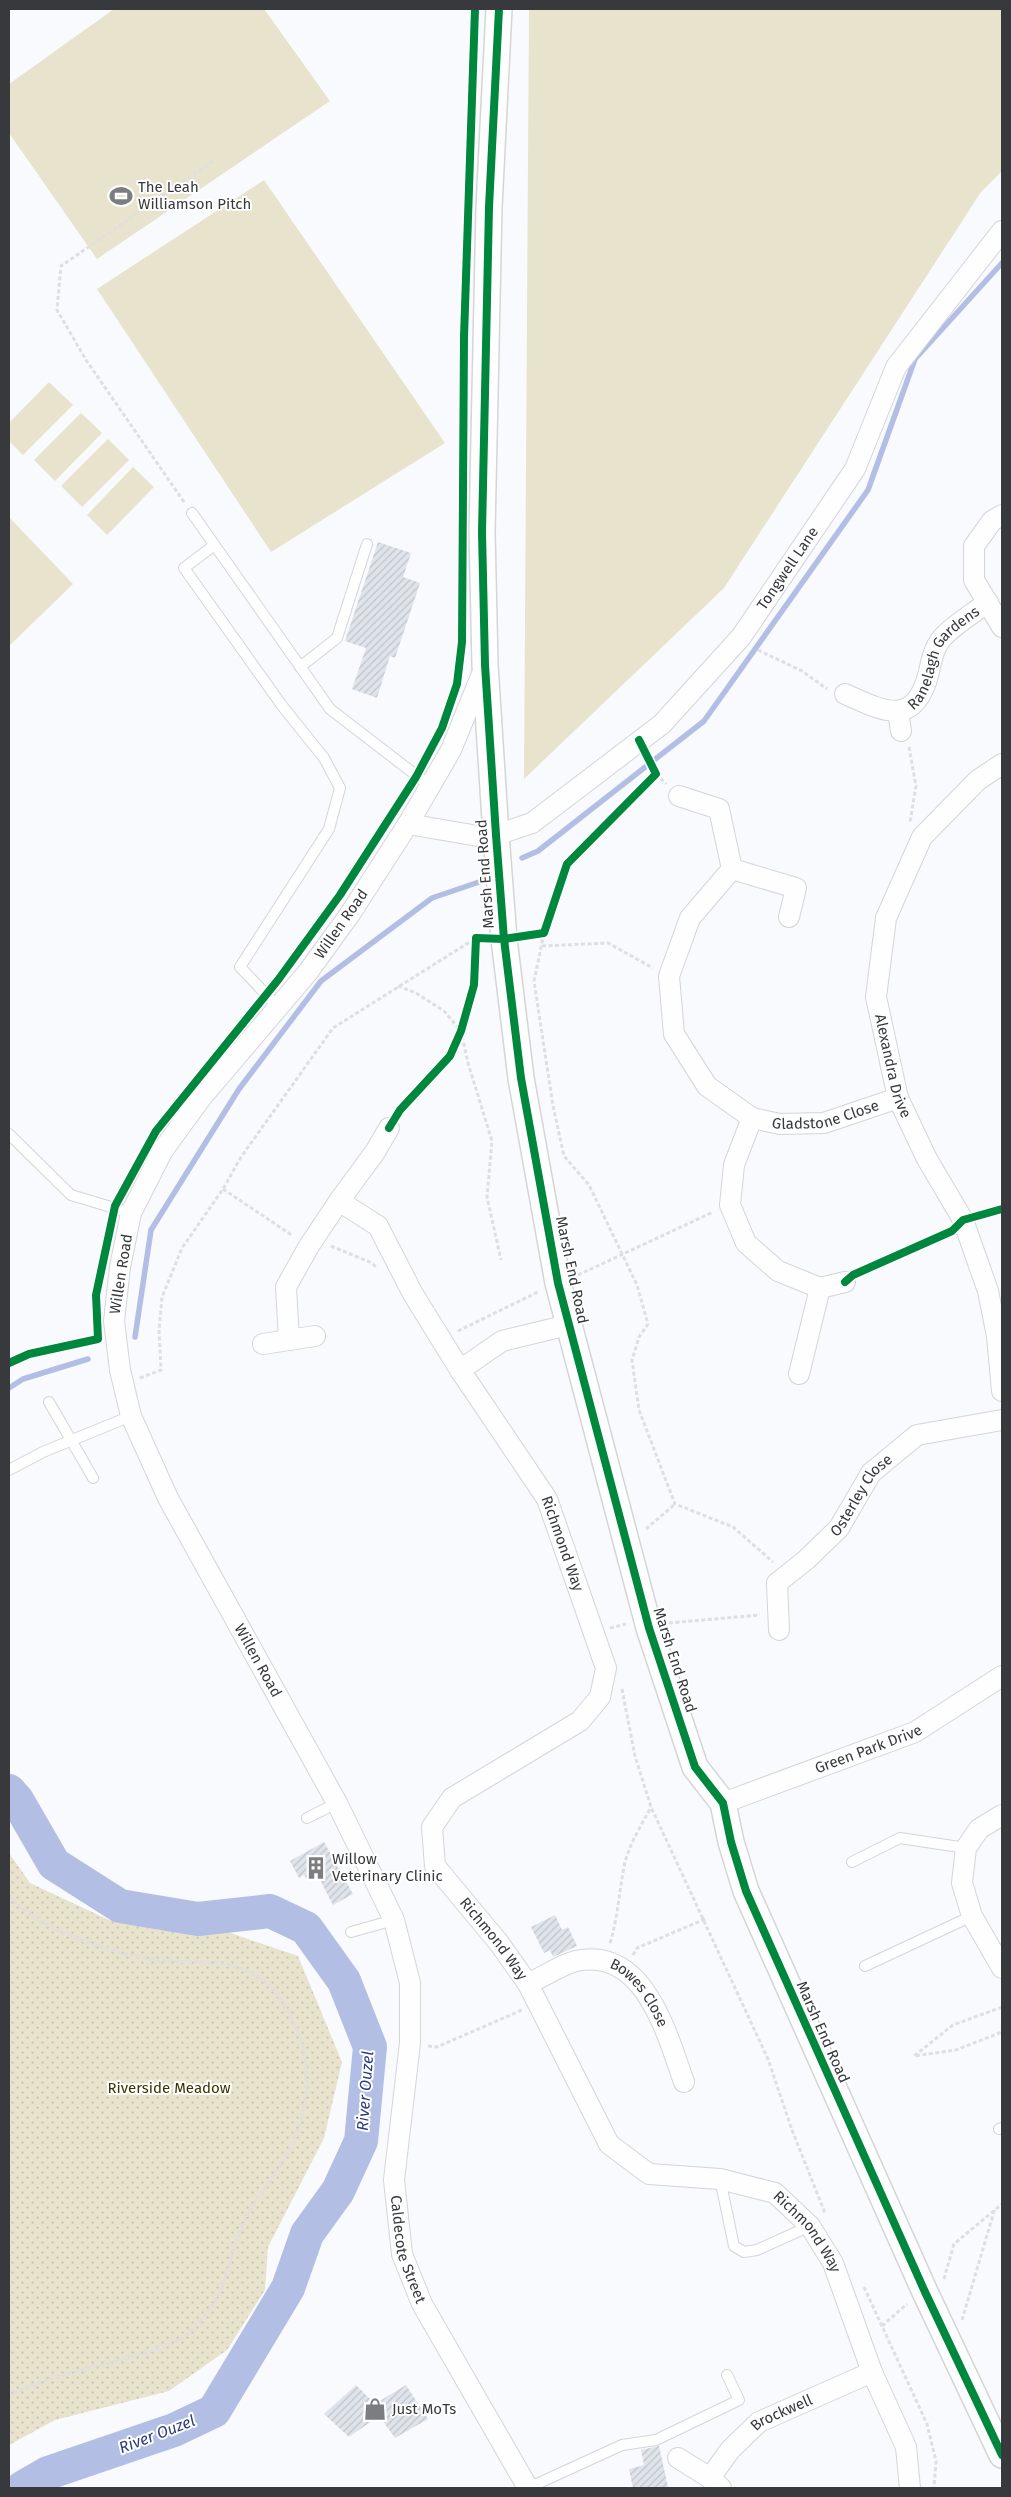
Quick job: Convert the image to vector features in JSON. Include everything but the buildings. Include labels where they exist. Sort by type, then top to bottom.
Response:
[{"type":"street","name":"Marsh End Road","points":[[499,9],[488,207],[482,532],[485,665],[504,938],[521,1078],[558,1283],[649,1628],[695,1767],[723,1802],[731,1842],[746,1891],[925,2292],[1002,2455]]},
{"type":"street","name":"Tongwell Lane","points":[[408,824],[478,836],[496,835],[532,823],[662,724],[741,637],[855,469],[896,367],[1002,231]]},
{"type":"street","name":"Ranelagh Gardens","points":[[1002,514],[992,521],[974,546],[974,580],[1002,627]]},
{"type":"street","name":"Ranelagh Gardens","points":[[845,694],[900,721],[916,704],[924,691],[932,659],[942,638],[988,602]]},
{"type":"street","name":"Willen Road","points":[[410,1982],[394,1920],[337,1803],[168,1498],[131,1416],[120,1370],[114,1321],[120,1266],[132,1213],[163,1150],[201,1098],[308,972],[350,914],[408,824],[451,750],[485,665]]},
{"type":"street","name":"Alexandra Drive","points":[[1002,764],[978,780],[922,837],[886,918],[876,997],[898,1098],[927,1159],[963,1220],[995,1290],[1002,1391]]},
{"type":"street","points":[[679,796],[719,810],[732,868],[796,888],[790,917]]},
{"type":"street","name":"Gladstone Close","points":[[732,868],[690,918],[669,976],[674,1034],[707,1086],[752,1118],[780,1124],[824,1123],[898,1098]]},
{"type":"street","name":"Gladstone Close","points":[[752,1118],[734,1164],[730,1205],[746,1243],[778,1270],[820,1288]]},
{"type":"street","points":[[289,1340],[286,1287],[309,1246],[375,1152],[389,1128]]},
{"type":"street","name":"Richmond Way","points":[[339,1201],[378,1226],[414,1294],[460,1370],[547,1498],[606,1668],[600,1698],[580,1722],[452,1798],[432,1827],[435,1866],[498,1943],[528,1984],[539,2002],[609,2144],[649,2174],[720,2179],[775,2193],[819,2222],[872,2372],[906,2447],[910,2488]]},
{"type":"street","points":[[800,1374],[820,1288],[845,1282]]},
{"type":"street","points":[[460,1370],[502,1341],[568,1325]]},
{"type":"street","points":[[263,1344],[316,1336]]},
{"type":"street","name":"Osterley Close","points":[[778,1622],[777,1583],[806,1560],[839,1528],[871,1473],[917,1435],[1002,1420]]},
{"type":"street","name":"Green Park Drive","points":[[723,1802],[915,1732],[1002,1676]]},
{"type":"street","points":[[1002,1815],[979,1830],[966,1848],[962,1883],[972,1916],[1002,1968]]},
{"type":"street","name":"Bowes Close","points":[[528,1984],[576,1961],[604,1960],[626,1969],[646,1990],[684,2082]]},
{"type":"street","name":"Caldecote Street","points":[[410,1982],[410,2043],[394,2180],[402,2254],[422,2304],[528,2488]]},
{"type":"street","name":"Brockwell","points":[[678,2458],[716,2483],[730,2450],[759,2422],[872,2372]]},
{"type":"lane","points":[[192,513],[330,709],[430,786]]},
{"type":"lane","points":[[300,667],[337,638],[367,544]]},
{"type":"lane","points":[[214,546],[184,568],[283,707],[324,758],[340,788],[329,829],[240,967],[278,1007]]},
{"type":"lane","points":[[9,1134],[71,1195],[132,1213]]},
{"type":"lane","points":[[50,1402],[93,1478]]},
{"type":"lane","points":[[9,1470],[43,1452],[131,1416]]},
{"type":"lane","points":[[307,1818],[337,1803]]},
{"type":"lane","points":[[852,1862],[900,1838],[966,1848]]},
{"type":"lane","points":[[865,1966],[972,1916]]},
{"type":"lane","points":[[351,1932],[394,1920]]},
{"type":"lane","points":[[720,2179],[734,2246],[744,2252],[757,2250],[819,2222]]},
{"type":"lane","points":[[528,2488],[622,2445],[656,2440],[740,2400],[726,2375]]},
{"type":"path","points":[[192,513],[86,360],[57,310],[60,266],[213,161]]},
{"type":"path","points":[[758,650],[802,670],[829,690],[845,694]]},
{"type":"path","points":[[900,721],[907,734],[916,786],[909,826],[922,837]]},
{"type":"path","points":[[639,740],[656,774],[649,780]]},
{"type":"path","points":[[547,925],[540,934],[542,946],[534,981],[553,1106],[564,1156],[589,1185],[638,1284],[648,1324],[639,1336],[632,1360],[639,1410],[675,1504],[733,1528],[787,1574]]},
{"type":"path","points":[[475,947],[476,938]]},
{"type":"path","points":[[140,1378],[161,1370],[159,1330],[162,1296],[182,1248],[241,1157],[333,1028],[476,938],[504,938]]},
{"type":"path","points":[[542,946],[608,944],[669,976]]},
{"type":"path","points":[[398,986],[416,993],[444,1011],[461,1031],[468,1063],[492,1141],[487,1197],[501,1260]]},
{"type":"path","points":[[454,1048],[463,1022]]},
{"type":"path","points":[[441,1339],[558,1283],[730,1205]]},
{"type":"path","points":[[644,1534],[647,1526],[675,1504]]},
{"type":"path","points":[[604,1629],[630,1622],[636,1631],[666,1623],[778,1622]]},
{"type":"path","points":[[619,1680],[627,1706],[635,1756],[651,1807],[768,2059],[792,2130],[819,2222]]},
{"type":"path","points":[[604,1960],[618,1917],[624,1866],[632,1843],[651,1807]]},
{"type":"path","points":[[9,1896],[21,1910],[49,1928],[103,1946],[156,1960],[236,1967],[254,1974],[270,1986],[288,2010],[303,2042],[307,2073],[303,2114],[288,2153],[243,2223],[222,2290],[208,2314],[183,2339],[144,2353],[37,2382],[9,2395]]},
{"type":"path","points":[[626,1969],[637,1948],[705,1920]]},
{"type":"path","points":[[410,2043],[437,2047],[539,2002]]},
{"type":"path","points":[[1002,2007],[953,2025],[914,2056],[956,2050],[1002,2032]]},
{"type":"path","points":[[944,2285],[943,2277],[954,2244],[1002,2204]]},
{"type":"path","points":[[957,2316],[961,2323],[995,2208]]},
{"type":"path","points":[[860,2280],[927,2424],[936,2461],[934,2488]]},
{"type":"green space","name":"The Leah Williamson Pitch","points":[[114,9],[264,9],[330,101],[97,259],[9,133],[9,84]]},
{"type":"green space","points":[[529,9],[1002,9],[1002,171],[981,192],[724,588],[524,779]]},
{"type":"green space","points":[[264,180],[445,443],[271,552],[97,289]]},
{"type":"green space","points":[[49,382],[73,405],[23,455],[9,441],[9,423]]},
{"type":"green space","points":[[81,413],[102,433],[55,481],[34,460]]},
{"type":"green space","points":[[108,439],[129,460],[82,507],[61,486]]},
{"type":"green space","points":[[133,467],[154,487],[107,535],[87,515]]},
{"type":"green space","points":[[9,517],[73,584],[9,646]]},
{"type":"green space","name":"Riverside Meadow","points":[[9,1853],[30,1883],[109,1920],[222,1930],[298,1956],[342,2062],[324,2138],[268,2247],[265,2290],[227,2350],[169,2391],[55,2420],[9,2445]]},
{"type":"waterway","points":[[522,858],[538,851],[704,721],[868,490],[915,359],[1002,263]]},
{"type":"waterway","points":[[135,1337],[151,1230],[239,1089],[321,981],[432,898],[482,881]]},
{"type":"waterway","points":[[9,1388],[23,1379],[88,1359]]},
{"type":"waterway","name":"River Ouzel","points":[[9,1791],[17,1800],[54,1864],[120,1906],[198,1919],[270,1911],[306,1928],[344,1981],[370,2047],[361,2141],[338,2191],[307,2234],[288,2288],[214,2411],[174,2430],[48,2473],[22,2488]]},
{"type":"cycle path","points":[[9,1363],[29,1354],[98,1339],[96,1295],[115,1206],[156,1131],[278,980],[340,895],[416,777],[442,728],[457,684],[462,642],[464,337],[475,9]]},
{"type":"cycle path","points":[[499,9],[489,207],[482,532],[485,665],[504,939],[521,1078],[558,1283],[649,1628],[695,1767],[723,1803],[731,1842],[746,1891],[925,2292],[1002,2455]]},
{"type":"cycle path","points":[[389,1128],[400,1110],[450,1056],[461,1031],[474,985],[476,938],[504,939],[544,933],[567,864],[656,774],[639,740]]},
{"type":"cycle path","points":[[845,1282],[853,1275],[952,1231],[963,1220],[1002,1209]]},
{"type":"place","name":"The Leah Williamson Pitch","points":[[121,196]]},
{"type":"place","name":"Willow Veterinary Clinic","points":[[316,1868]]},
{"type":"place","name":"Just MoTs","points":[[375,2409]]}]
